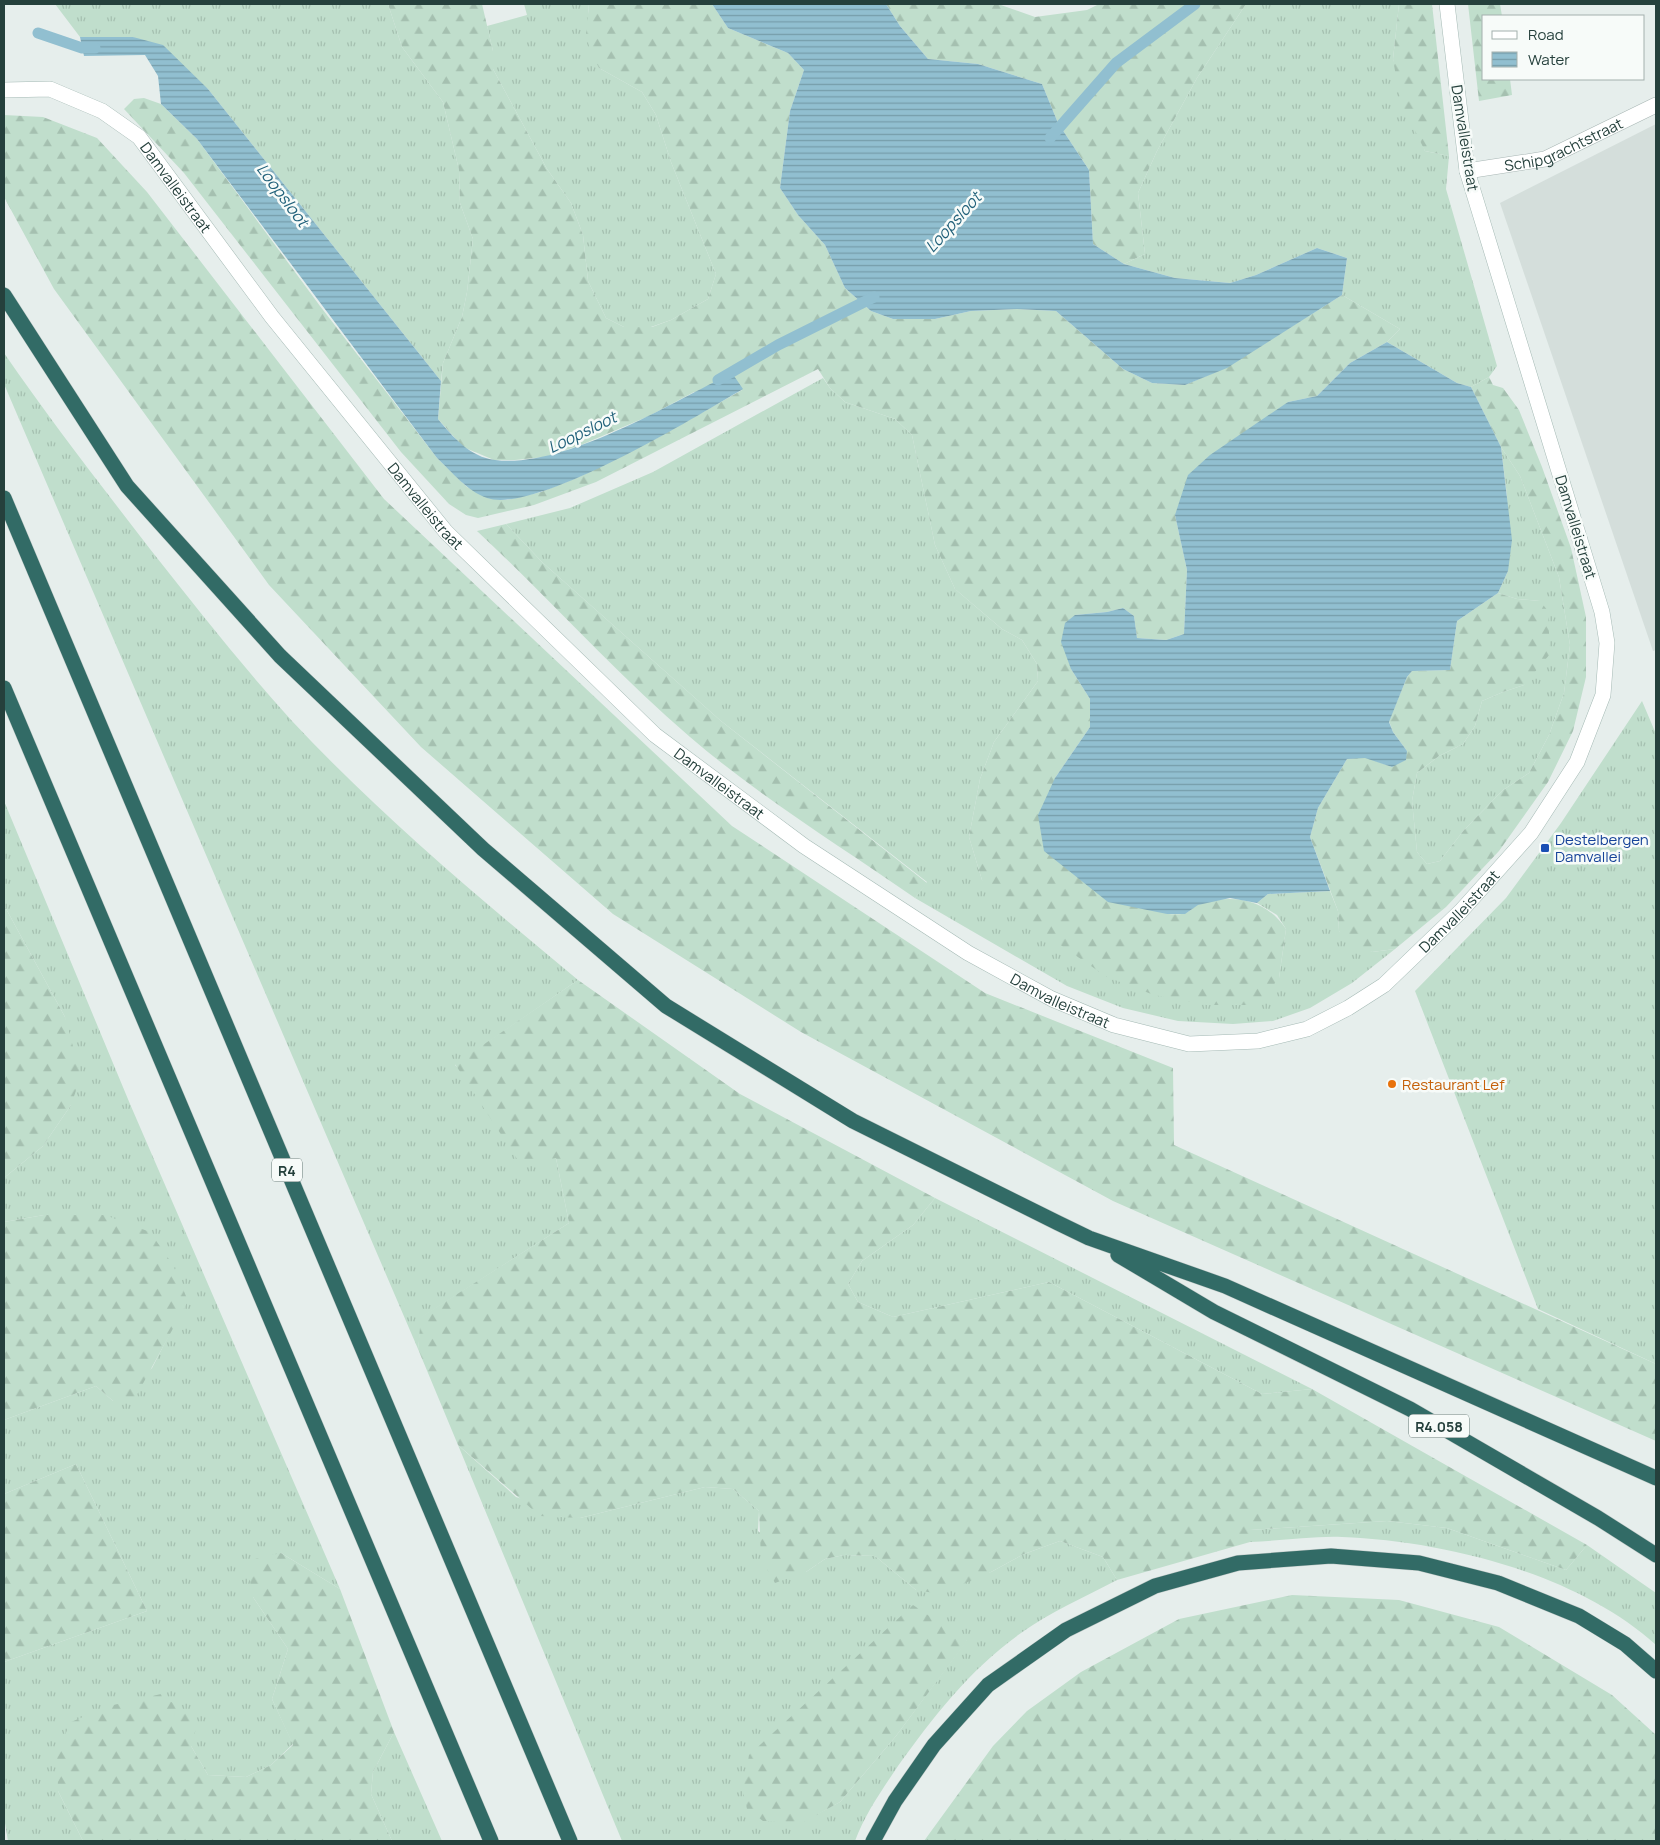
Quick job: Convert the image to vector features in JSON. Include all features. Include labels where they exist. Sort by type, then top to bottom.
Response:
[{"type":"highway","points":[[4,295],[127,486],[280,656],[483,849],[666,1006],[853,1121],[1089,1238],[1225,1286],[1656,1478]]},
{"type":"highway","name":"R4","points":[[4,498],[570,1841]]},
{"type":"highway","points":[[4,688],[491,1841]]},
{"type":"highway","name":"R4.058","points":[[1089,1238],[1214,1312],[1410,1409],[1598,1518],[1656,1555]]},
{"type":"highway","points":[[873,1841],[895,1800],[934,1745],[988,1685],[1066,1630],[1155,1586],[1238,1563],[1331,1556],[1418,1562],[1498,1583],[1579,1616],[1625,1644],[1656,1671]]},
{"type":"street","name":"Damvalleistraat","points":[[4,90],[50,89],[102,111],[139,137],[272,318],[446,532],[654,735],[804,846],[968,953],[1052,999],[1114,1025],[1189,1044],[1258,1041],[1307,1029],[1348,1008],[1384,984],[1461,911],[1531,833],[1577,762],[1603,695],[1607,643],[1602,612],[1467,171],[1447,4]]},
{"type":"street","name":"Schipgrachtstraat","points":[[1467,171],[1546,159],[1656,105]]},
{"type":"shaded area","points":[[1656,124],[1656,650],[1653,651],[1500,203]]},
{"type":"green space","points":[[55,4],[388,4],[402,47],[443,102],[459,170],[460,203],[473,239],[462,317],[443,363],[441,381],[208,89],[133,37],[80,37]]},
{"type":"green space","points":[[388,4],[482,4],[493,51],[493,69],[547,169],[571,203],[583,235],[588,281],[606,318],[624,327],[652,327],[671,320],[708,299],[716,274],[671,162],[656,115],[642,92],[599,68],[590,50],[586,34],[589,4],[712,4],[728,28],[788,53],[804,70],[790,111],[780,188],[798,215],[825,245],[845,288],[871,311],[893,319],[935,319],[971,311],[1017,309],[1056,311],[1123,369],[1152,383],[1185,385],[1227,367],[1342,295],[1400,329],[1387,342],[1350,363],[1317,396],[1288,402],[1175,515],[1187,570],[1184,634],[1166,640],[1137,638],[1134,616],[1123,608],[1107,612],[1075,615],[1071,669],[1090,699],[1090,727],[1055,778],[1167,914],[1184,914],[1199,904],[1224,899],[1236,899],[1259,905],[1278,919],[1286,929],[1279,978],[1258,1005],[1207,1005],[1154,995],[1107,977],[995,900],[982,880],[969,837],[980,779],[994,742],[1038,681],[1037,664],[1022,640],[1002,629],[955,589],[935,545],[912,435],[895,419],[845,402],[830,388],[818,369],[596,482],[534,505],[478,518],[466,515],[449,504],[401,452],[184,173],[124,109],[134,99],[144,98],[161,104],[197,139],[320,306],[437,458],[467,487],[488,498],[507,500],[541,492],[579,477],[657,438],[742,390],[694,392],[649,416],[581,445],[545,457],[494,460],[463,447],[438,419],[443,363],[462,317],[473,239],[460,203],[459,170],[443,102],[402,47]]},
{"type":"green space","points":[[524,4],[589,4],[588,13],[599,68],[642,92],[656,115],[671,162],[716,274],[708,299],[671,320],[651,327],[624,327],[606,318],[588,281],[583,235],[571,203],[547,169],[493,69],[493,51],[487,26],[527,15]]},
{"type":"green space","points":[[886,4],[998,4],[1035,17],[1087,10],[1099,4],[1246,4],[1197,78],[1157,151],[1138,193],[1145,254],[1124,264],[1093,244],[1089,170],[1058,123],[1042,84],[978,64],[928,59],[900,26]]},
{"type":"green space","points":[[1246,4],[1399,4],[1393,59],[1425,151],[1449,156],[1446,189],[1497,366],[1489,377],[1471,387],[1457,383],[1387,342],[1400,329],[1342,295],[1347,258],[1317,248],[1256,275],[1230,283],[1175,278],[1124,264],[1145,254],[1138,193],[1157,151],[1197,78]]},
{"type":"green space","points":[[1399,4],[1432,4],[1449,156],[1425,151],[1400,100],[1393,59]]},
{"type":"green space","points":[[1468,4],[1500,4],[1502,15],[1482,15],[1482,80],[1510,80],[1512,95],[1479,101]]},
{"type":"green space","points":[[4,115],[43,117],[97,138],[147,192],[384,499],[732,826],[985,993],[1173,1068],[1174,1145],[1656,1364],[1656,1441],[1113,1201],[801,1032],[613,914],[421,747],[269,585],[54,289],[4,197]]},
{"type":"green space","points":[[4,353],[57,427],[150,549],[237,658],[292,721],[325,756],[395,823],[467,887],[578,980],[455,1065],[556,1158],[569,1223],[422,1317],[418,1349],[4,384]]},
{"type":"green space","points":[[1489,377],[1493,385],[1503,388],[1519,410],[1571,548],[1586,617],[1586,677],[1573,731],[1548,782],[1499,851],[1446,907],[1395,949],[1372,952],[1353,946],[1339,931],[1338,911],[1310,837],[1318,808],[1347,759],[1365,757],[1392,767],[1407,751],[1393,732],[1389,721],[1407,677],[1412,671],[1450,670],[1457,621],[1498,593],[1517,599],[1540,601],[1548,611],[1550,654],[1524,685],[1482,701],[1475,726],[1463,744],[1439,756],[1417,773],[1412,801],[1417,852],[1427,864],[1440,861],[1464,830],[1503,790],[1529,773],[1549,735],[1564,693],[1570,645],[1559,577],[1520,476],[1501,447],[1471,387]]},
{"type":"green space","points":[[823,378],[830,388],[845,402],[895,419],[912,435],[935,545],[955,589],[1002,629],[1022,640],[1037,664],[1038,681],[994,742],[980,779],[969,837],[982,880],[1279,978],[1286,929],[1277,915],[1257,903],[1268,894],[1330,891],[1338,911],[1339,931],[1372,952],[1395,949],[1352,983],[1310,1008],[1273,1021],[1233,1024],[1178,1021],[1123,1008],[1067,986],[915,898],[927,882],[721,721],[542,562],[506,524],[570,508],[653,472]]},
{"type":"green space","points":[[1501,447],[1520,476],[1559,577],[1570,645],[1564,693],[1549,735],[1529,773],[1503,790],[1464,830],[1440,861],[1427,864],[1417,852],[1412,801],[1417,773],[1439,756],[1463,744],[1475,726],[1482,701],[1524,685],[1540,601],[1517,599],[1498,593],[1508,571],[1507,496]]},
{"type":"green space","points":[[506,524],[542,562],[721,721],[927,883],[915,898],[744,780],[662,713],[477,531]]},
{"type":"green space","points":[[1642,701],[1656,734],[1656,1364],[1538,1309],[1415,991],[1506,898],[1561,823]]},
{"type":"green space","points":[[4,801],[130,1104],[340,1589],[281,1553],[253,1597],[288,1649],[272,1699],[293,1744],[271,1765],[246,1777],[208,1775],[191,1746],[58,1791],[83,1841],[8,1841],[4,1817],[4,1662],[147,1611],[76,1464],[4,1494],[4,1420],[96,1386],[113,1401],[152,1368],[171,1331],[44,1215],[4,1222],[4,1178],[43,1146],[71,1105],[65,1017],[4,905]]},
{"type":"green space","points":[[4,905],[65,1017],[81,1076],[71,1105],[43,1146],[4,1178]]},
{"type":"green space","points":[[578,980],[740,1094],[935,1198],[913,1225],[862,1261],[848,1284],[858,1302],[893,1317],[1049,1282],[1262,1394],[1312,1389],[1587,1545],[1566,1570],[1447,1528],[1387,1521],[1250,1530],[1250,1542],[1117,1580],[1103,1557],[1060,1541],[1024,1554],[991,1572],[940,1594],[916,1590],[875,1556],[844,1555],[825,1559],[806,1572],[775,1583],[761,1559],[759,1511],[733,1489],[705,1487],[580,1518],[540,1516],[458,1445],[418,1349],[421,1317],[569,1223],[556,1158],[521,1165],[455,1064]]},
{"type":"green space","points":[[935,1198],[1312,1389],[1262,1394],[1049,1282],[893,1317],[858,1302],[848,1284],[862,1261],[913,1225]]},
{"type":"green space","points":[[44,1215],[105,1215],[150,1232],[173,1265],[188,1301],[134,1400],[113,1401],[96,1386],[4,1420],[4,1222]]},
{"type":"green space","points":[[458,1445],[516,1497],[580,1518],[705,1487],[733,1489],[759,1511],[758,1531],[806,1572],[825,1559],[844,1555],[875,1556],[916,1590],[991,1572],[1024,1554],[1060,1541],[1103,1557],[1117,1580],[1032,1625],[1003,1647],[969,1678],[925,1729],[898,1766],[869,1812],[855,1841],[622,1841]],"holes":[[[967,1640],[896,1736],[840,1802],[802,1822]]]},
{"type":"green space","points":[[76,1464],[147,1611],[4,1662],[4,1494]]},
{"type":"green space","points":[[1387,1521],[1447,1528],[1566,1570],[1587,1545],[1656,1593],[1656,1645],[1624,1620],[1589,1599],[1550,1581],[1466,1554],[1382,1540],[1342,1537],[1250,1542],[1250,1530]]},
{"type":"green space","points":[[281,1553],[340,1589],[394,1732],[373,1772],[371,1794],[392,1841],[83,1841],[58,1791],[57,1752],[71,1722],[109,1706],[161,1694],[198,1722],[191,1746],[208,1775],[246,1777],[271,1765],[293,1745],[272,1699],[288,1649],[253,1597],[246,1561]]},
{"type":"green space","points":[[1292,1595],[1399,1600],[1499,1627],[1612,1695],[1656,1735],[1656,1841],[924,1841],[993,1746],[1027,1711],[1081,1672],[1179,1619]]},
{"type":"green space","points":[[913,1605],[967,1641],[896,1736],[840,1802],[802,1823],[763,1821],[747,1809],[743,1791],[749,1755]]},
{"type":"green space","points":[[394,1732],[442,1841],[392,1841],[371,1794],[373,1772]]},
{"type":"water","points":[[712,4],[886,4],[900,26],[928,59],[978,64],[1042,84],[1058,123],[1089,170],[1093,244],[1124,264],[1175,278],[1230,283],[1256,275],[1317,248],[1347,258],[1342,295],[1227,368],[1185,385],[1152,383],[1123,369],[1056,311],[1017,309],[971,311],[935,319],[893,319],[871,311],[845,288],[825,245],[798,215],[780,188],[790,111],[804,70],[788,53],[728,28]]},
{"type":"water","points":[[80,37],[133,37],[163,45],[208,89],[441,381],[438,419],[456,439],[478,455],[495,460],[522,460],[552,454],[584,444],[648,416],[732,373],[743,389],[654,440],[577,478],[541,492],[510,499],[487,498],[480,495],[460,481],[437,458],[197,139],[161,104],[158,76],[145,55],[84,56]]},
{"type":"water","points":[[1387,342],[1457,383],[1471,387],[1501,447],[1512,540],[1508,571],[1498,593],[1457,621],[1450,670],[1412,671],[1407,677],[1389,722],[1393,732],[1407,751],[1406,760],[1392,767],[1365,758],[1347,759],[1318,808],[1310,837],[1330,891],[1268,894],[1257,903],[1230,898],[1198,905],[1185,914],[1167,914],[1108,902],[1044,851],[1038,815],[1055,778],[1090,727],[1090,699],[1071,669],[1061,642],[1065,623],[1075,615],[1107,612],[1123,608],[1134,616],[1137,638],[1166,640],[1184,634],[1187,570],[1175,515],[1188,475],[1210,455],[1288,402],[1317,396],[1350,363]]},
{"type":"waterway","name":"Loopsloot","points":[[1050,138],[1116,63],[1195,4]]},
{"type":"waterway","name":"Loopsloot","points":[[38,33],[82,48],[95,48]]},
{"type":"waterway","name":"Loopsloot","points":[[718,380],[778,345],[874,297]]},
{"type":"place","name":"Destelbergen Damvallei","points":[[1545,848]]},
{"type":"place","name":"Restaurant Lef","points":[[1392,1084]]}]
